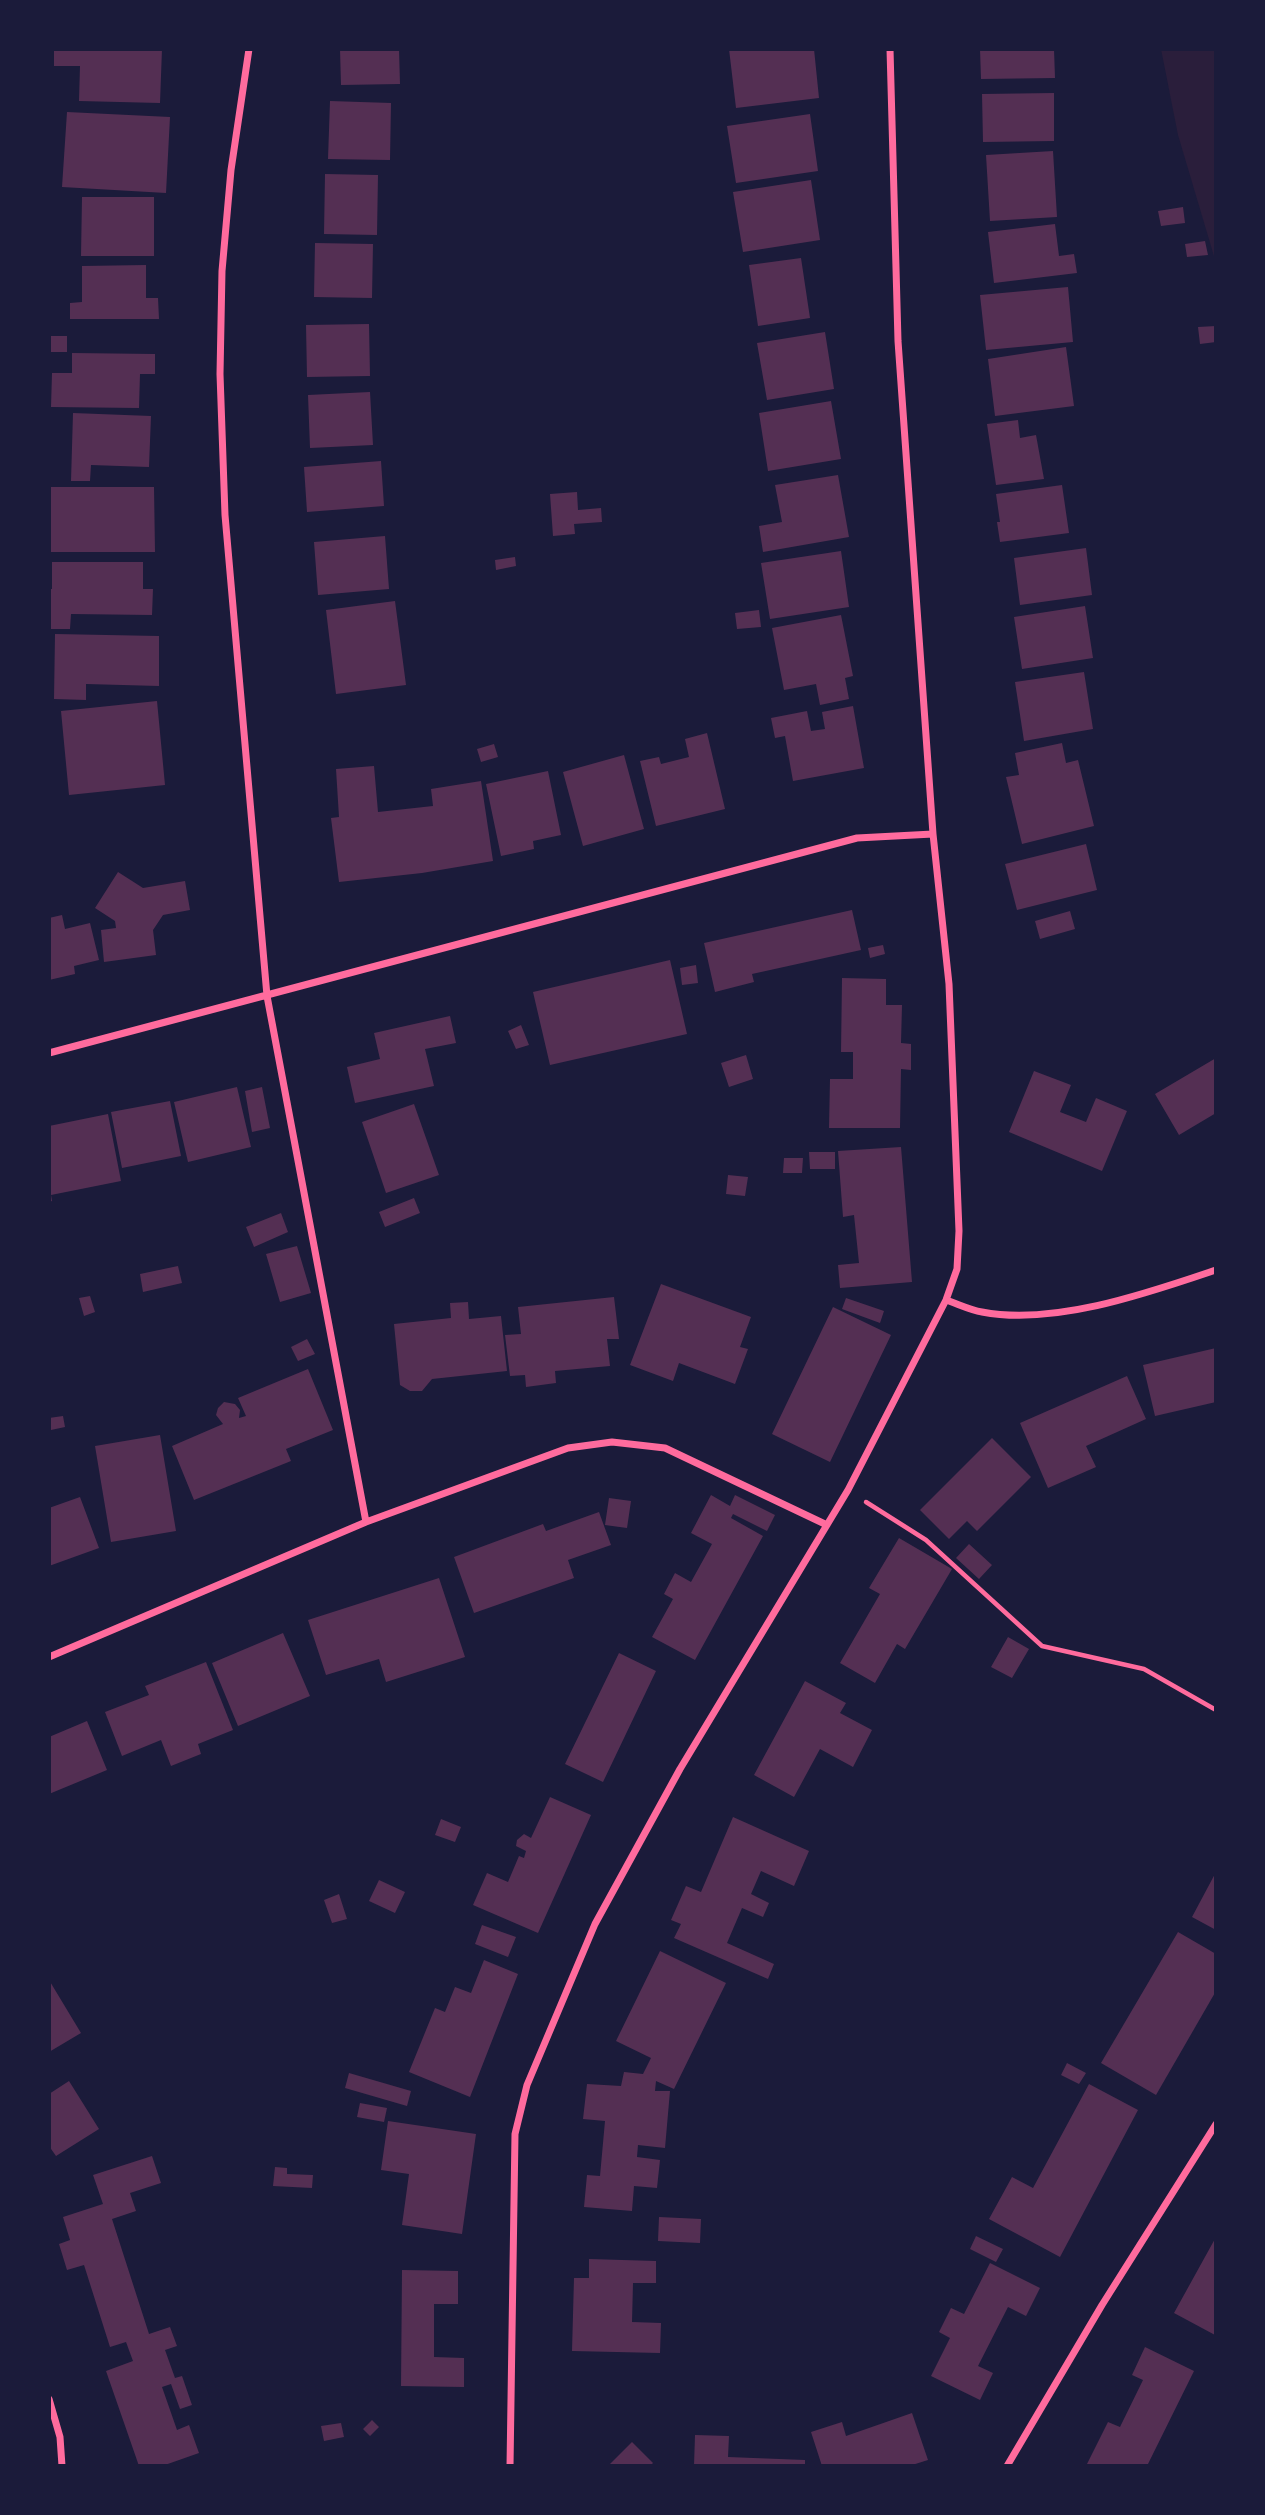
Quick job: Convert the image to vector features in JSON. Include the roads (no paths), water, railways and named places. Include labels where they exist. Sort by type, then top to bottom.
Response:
[{"type":"street","points":[[249,49],[231,170],[222,271],[220,374],[225,515],[267,996],[366,1522]]},
{"type":"street","points":[[510,2466],[515,2134],[527,2085],[594,1924],[680,1769],[848,1490],[946,1300],[957,1269],[959,1231],[949,984],[933,834],[898,341],[890,49]]},
{"type":"street","points":[[49,1053],[857,838],[933,834]]},
{"type":"street","points":[[946,1300],[982,1312],[1034,1314],[1139,1296],[1216,1270]]},
{"type":"street","points":[[49,1657],[366,1522],[569,1448],[612,1442],[665,1448],[827,1525]]},
{"type":"street","points":[[1007,2466],[1102,2305],[1216,2124]]},
{"type":"street","points":[[49,2399],[60,2437],[62,2466]]}]
